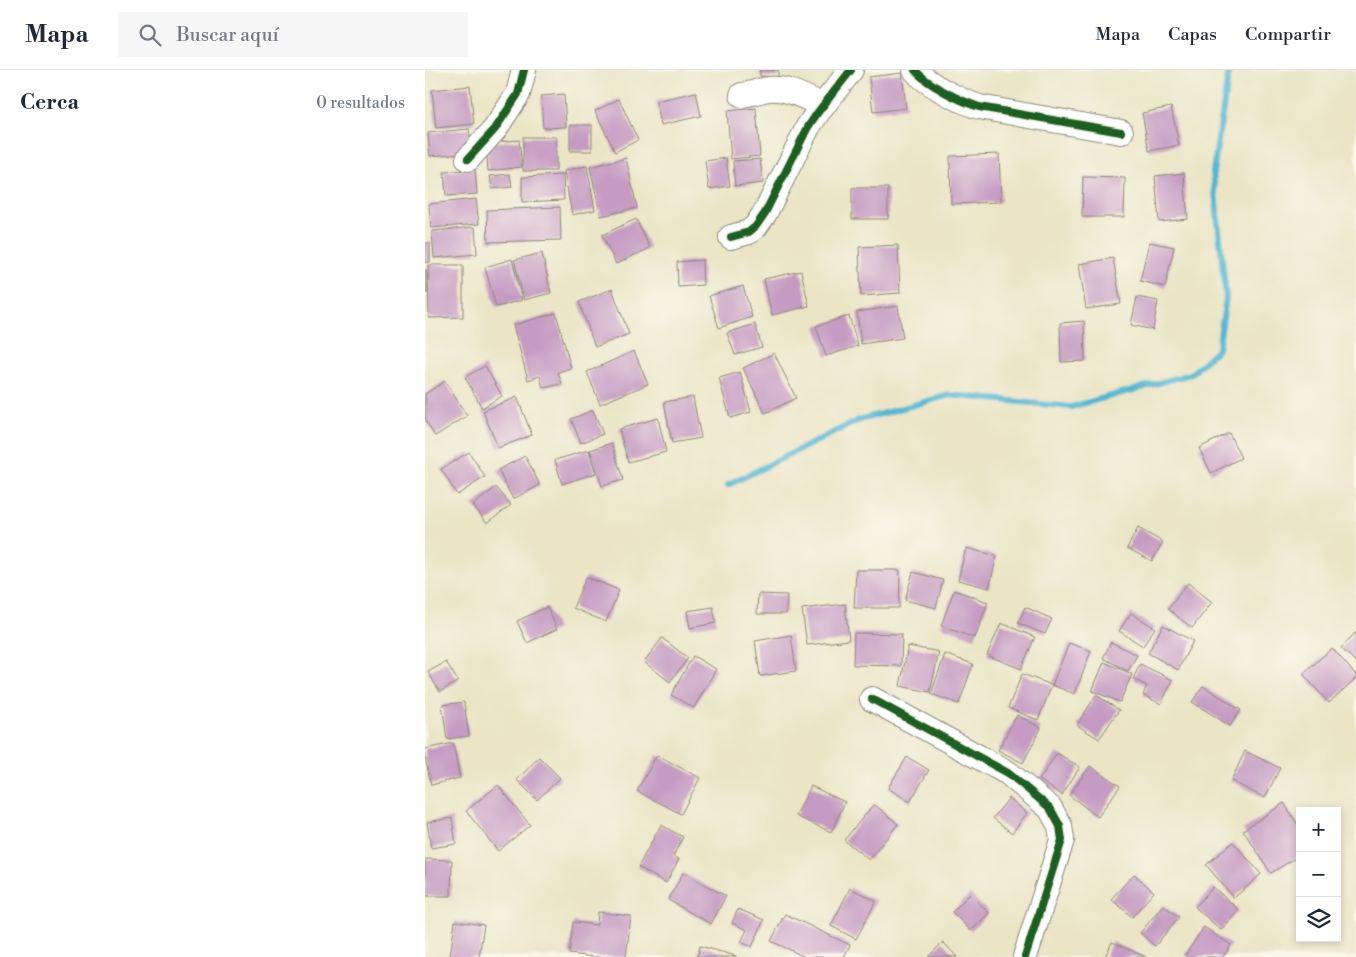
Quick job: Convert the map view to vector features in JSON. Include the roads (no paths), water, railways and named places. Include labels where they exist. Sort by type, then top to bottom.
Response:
[{"type":"street","points":[[468,159],[495,129],[518,94],[524,70]]},
{"type":"street","points":[[731,236],[749,232],[761,220],[808,127],[851,70]]},
{"type":"street","points":[[915,70],[926,80],[979,107],[1121,132]]},
{"type":"street","points":[[742,95],[769,89],[780,89],[823,106]]},
{"type":"street","points":[[873,699],[1008,773],[1050,808],[1060,826],[1062,840],[1025,957]]},
{"type":"waterway","points":[[728,485],[859,420],[950,395],[1071,407],[1191,374],[1218,349],[1226,298],[1213,172],[1229,70]]}]
